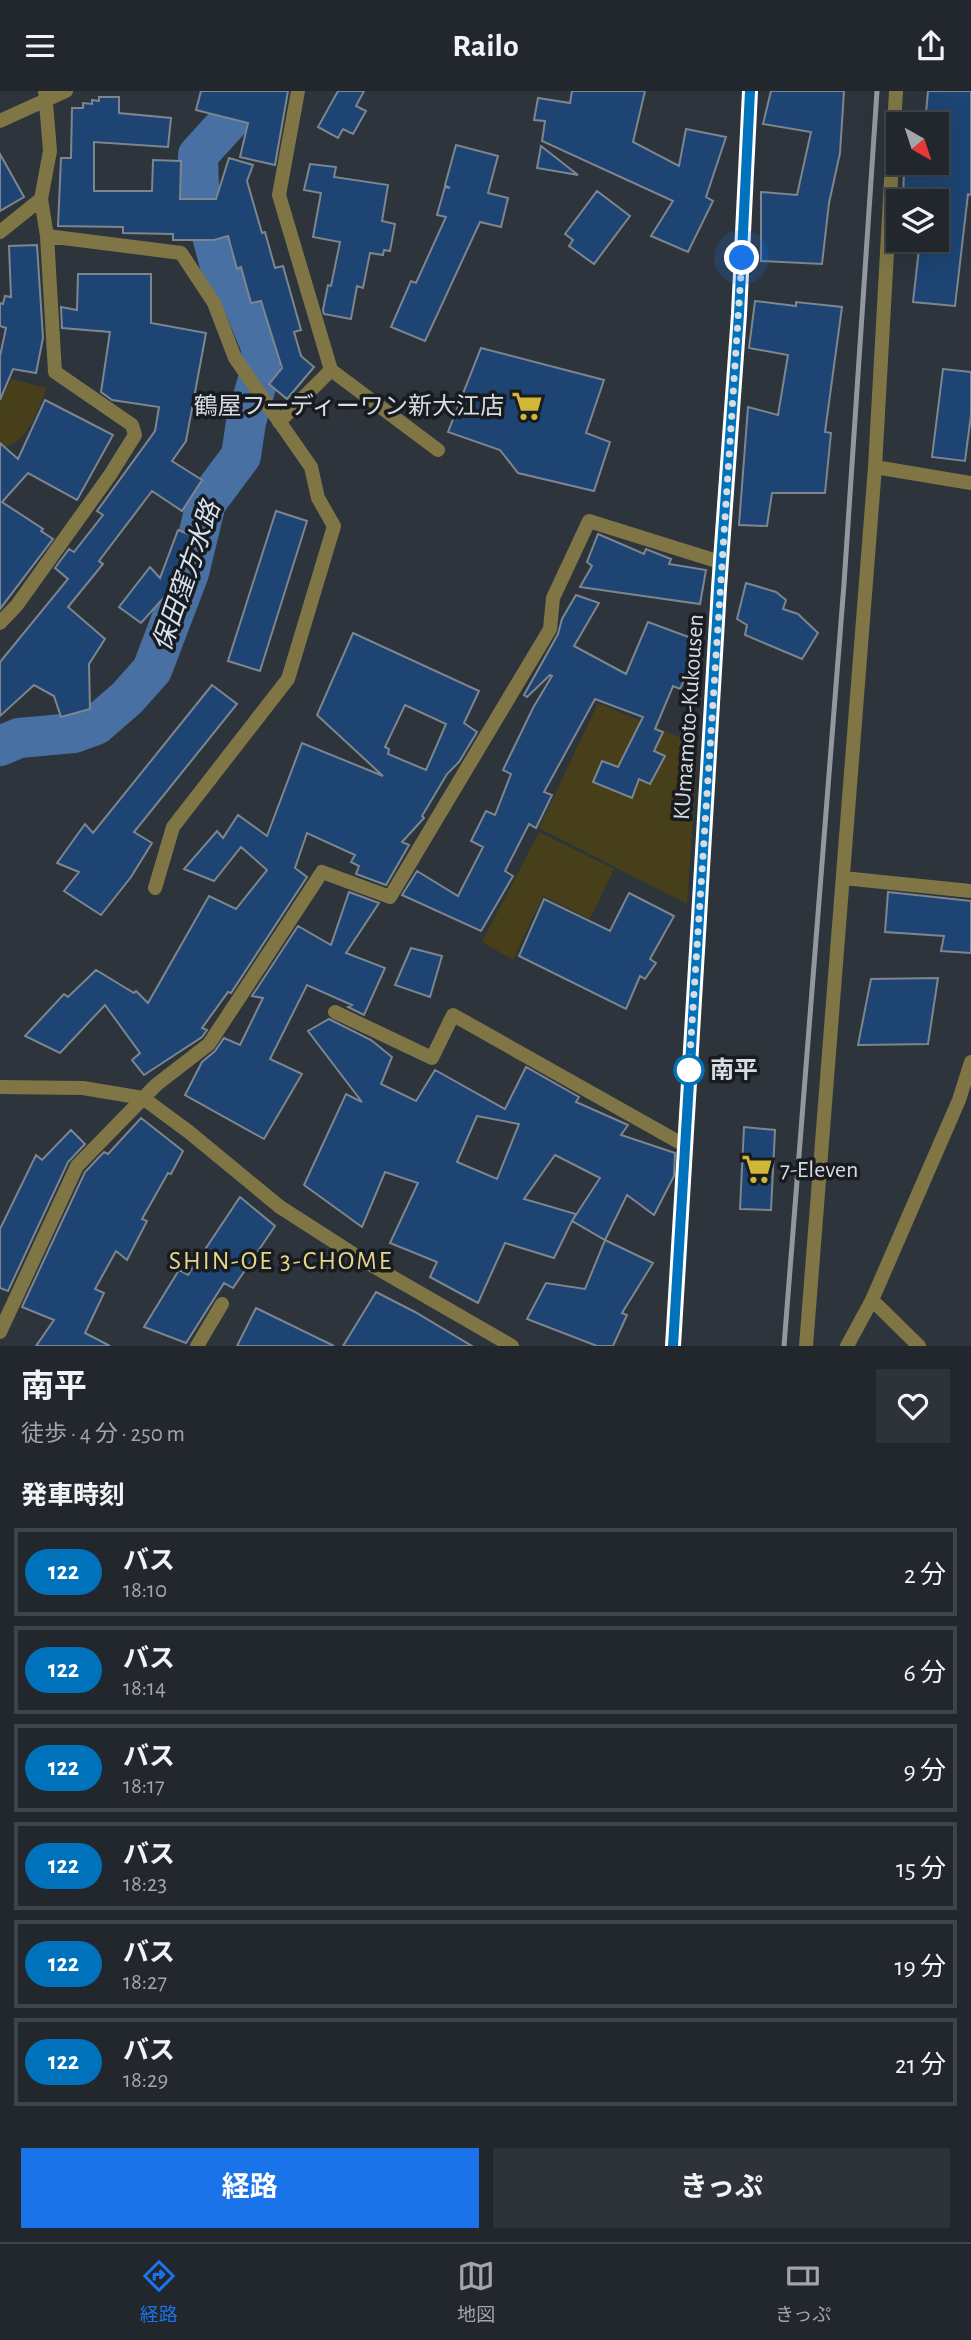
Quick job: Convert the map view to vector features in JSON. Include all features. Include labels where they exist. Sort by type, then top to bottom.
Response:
[{"type":"main road","name":"KUmamoto-Kukousen","points":[[673,1346],[720,562],[739,314],[750,91]]},
{"type":"street","points":[[0,121],[45,96],[66,91]]},
{"type":"street","points":[[298,91],[279,195],[331,370],[438,450]]},
{"type":"street","points":[[806,1346],[875,467],[896,91]]},
{"type":"street","points":[[0,623],[17,605],[110,475],[135,435],[132,425],[55,372],[47,236],[41,199],[50,151],[45,96]]},
{"type":"street","points":[[0,232],[41,199]]},
{"type":"street","points":[[47,236],[181,253],[214,303],[235,358],[311,467],[318,498],[334,526],[288,679],[173,827],[155,888]]},
{"type":"street","points":[[279,422],[331,370]]},
{"type":"street","points":[[875,467],[971,483]]},
{"type":"street","points":[[0,1332],[77,1166],[156,1085],[209,1044],[322,872],[390,897],[550,629],[553,598],[589,521],[720,562]]},
{"type":"street","points":[[843,878],[971,891]]},
{"type":"street","points":[[335,1012],[432,1058],[453,1015],[684,1145]]},
{"type":"street","points":[[848,1346],[872,1300],[960,1100],[971,1062]]},
{"type":"street","points":[[0,1087],[83,1088],[144,1098],[190,1132],[280,1207],[361,1259],[512,1346]]},
{"type":"street","points":[[960,1100],[971,1111]]},
{"type":"street","points":[[872,1300],[919,1346]]},
{"type":"street","points":[[197,1346],[222,1304]]},
{"type":"shaded area","points":[[11,379],[47,388],[25,433],[10,445],[0,448],[0,404]]},
{"type":"shaded area","points":[[598,703],[698,745],[687,904],[539,828]]},
{"type":"shaded area","points":[[539,832],[614,869],[590,919],[543,896],[513,960],[482,942]]},
{"type":"building","points":[[201,91],[288,91],[275,165],[240,157],[248,123],[196,110]]},
{"type":"building","points":[[338,91],[364,91],[356,106],[366,111],[353,134],[343,129],[338,138],[318,127]]},
{"type":"building","points":[[572,91],[645,91],[633,142],[679,166],[686,129],[726,137],[706,197],[713,201],[688,252],[651,236],[673,201],[542,141],[545,121],[534,120],[538,98],[570,103]]},
{"type":"building","points":[[771,91],[844,91],[840,153],[829,203],[822,264],[761,261],[761,192],[797,195],[811,132],[763,124]]},
{"type":"building","points":[[928,91],[971,91],[971,195],[968,194],[955,306],[913,302],[919,252],[949,252],[949,189],[903,189],[904,175],[949,175],[949,112],[926,112]]},
{"type":"building","points":[[99,97],[119,97],[119,113],[171,118],[168,147],[94,142],[94,191],[152,191],[153,160],[181,161],[180,199],[216,199],[229,158],[253,165],[247,181],[262,233],[265,232],[275,268],[283,266],[301,330],[294,332],[301,356],[314,367],[287,399],[269,384],[282,368],[261,301],[251,303],[241,267],[237,269],[228,236],[214,240],[173,240],[173,234],[123,233],[123,227],[58,226],[61,158],[71,158],[72,108],[83,108],[83,103],[92,104],[92,100],[99,101]]},
{"type":"building","points":[[456,145],[498,156],[488,193],[508,198],[501,227],[480,222],[425,341],[391,327],[411,281],[416,283],[446,217],[437,215],[445,187],[450,188],[445,185]]},
{"type":"building","points":[[541,146],[578,175],[537,168]]},
{"type":"building","points":[[0,154],[24,197],[0,211]]},
{"type":"building","points":[[310,164],[336,167],[334,177],[388,185],[382,221],[395,224],[390,251],[384,250],[383,255],[370,253],[363,288],[357,286],[351,319],[324,314],[328,285],[331,286],[340,242],[313,237],[321,193],[304,190]]},
{"type":"building","points":[[597,191],[630,216],[594,264],[569,246],[573,240],[565,234]]},
{"type":"building","points":[[37,245],[43,338],[36,373],[13,369],[0,400],[0,356],[6,328],[0,326],[0,303],[3,304],[5,296],[11,297],[9,246]]},
{"type":"building","points":[[78,274],[151,274],[151,323],[206,333],[186,441],[172,461],[202,480],[182,511],[152,491],[99,561],[103,564],[68,607],[105,639],[89,664],[90,709],[61,717],[54,696],[34,685],[0,716],[0,662],[68,579],[55,568],[69,549],[74,552],[103,515],[97,511],[155,431],[159,407],[112,400],[101,392],[110,332],[62,328],[61,307],[77,310]]},
{"type":"building","points":[[755,301],[796,306],[796,302],[842,307],[825,432],[831,433],[825,493],[772,493],[767,526],[739,525],[748,407],[778,415],[788,355],[749,348]]},
{"type":"building","name":"鶴屋フーディーワン新大江店","points":[[481,348],[604,380],[586,433],[610,442],[594,491],[518,473],[500,450],[448,432]]},
{"type":"building","points":[[943,369],[971,372],[971,415],[965,461],[932,457]]},
{"type":"building","points":[[45,400],[113,435],[77,500],[28,473],[2,502],[43,529],[41,531],[53,539],[0,609],[0,443],[18,459]]},
{"type":"building","points":[[276,511],[307,521],[260,671],[228,661]]},
{"type":"building","points":[[178,530],[193,536],[176,584],[141,623],[119,607],[150,567],[160,578]]},
{"type":"building","points":[[598,534],[644,554],[646,549],[671,559],[669,564],[706,570],[700,604],[580,587],[592,566],[587,562]]},
{"type":"building","points":[[746,583],[776,592],[786,600],[783,609],[798,614],[818,633],[802,659],[745,635],[747,625],[737,619]]},
{"type":"building","points":[[576,595],[599,603],[574,646],[626,674],[648,622],[694,639],[697,653],[680,689],[673,686],[655,729],[663,732],[654,751],[665,756],[650,784],[639,779],[632,798],[593,782],[602,761],[618,767],[643,717],[595,699],[544,792],[552,795],[536,828],[529,824],[505,871],[513,876],[481,931],[402,895],[417,871],[458,896],[483,847],[471,841],[486,811],[495,815],[511,774],[503,770],[552,676],[527,697],[524,695]]},
{"type":"building","points":[[353,633],[479,691],[464,723],[477,732],[459,762],[447,774],[422,816],[424,818],[402,842],[409,845],[386,885],[356,874],[359,866],[351,862],[355,855],[307,833],[295,868],[307,877],[231,993],[228,992],[202,1028],[207,1030],[202,1037],[144,1075],[132,1060],[140,1053],[105,1005],[60,1053],[25,1036],[64,994],[68,997],[96,970],[134,993],[136,991],[148,1003],[209,896],[236,909],[267,870],[241,847],[214,881],[184,869],[217,831],[223,838],[238,815],[267,836],[302,743],[383,776],[317,715]],"holes":[[[405,705],[446,724],[426,770],[388,754],[389,749],[385,747]]]},
{"type":"building","points":[[212,685],[237,704],[134,832],[152,843],[131,877],[101,915],[64,891],[79,872],[57,863],[85,824],[93,833]]},
{"type":"building","points":[[349,892],[379,903],[346,953],[385,968],[364,1015],[348,1007],[352,1005],[307,985],[270,1059],[302,1074],[264,1139],[185,1095],[202,1062],[215,1051],[224,1038],[240,1045],[263,998],[252,996],[298,926],[331,945]]},
{"type":"building","points":[[888,892],[971,901],[971,953],[941,951],[944,936],[885,932]]},
{"type":"building","points":[[629,893],[674,916],[650,959],[656,963],[645,979],[640,976],[626,1009],[519,956],[544,899],[610,931]]},
{"type":"building","points":[[411,948],[442,956],[430,997],[395,985]]},
{"type":"building","points":[[938,978],[928,1044],[858,1045],[871,979]]},
{"type":"building","points":[[329,1019],[371,1040],[392,1057],[381,1084],[416,1101],[435,1070],[505,1109],[526,1067],[579,1097],[576,1102],[628,1125],[621,1135],[675,1153],[674,1176],[654,1215],[627,1195],[605,1240],[572,1221],[554,1258],[505,1243],[478,1303],[430,1277],[437,1262],[390,1243],[418,1183],[385,1172],[362,1227],[304,1185],[346,1094],[362,1102],[308,1031]],"holes":[[[477,1116],[519,1124],[497,1179],[457,1162]],[[555,1155],[600,1178],[572,1221],[576,1214],[524,1199]]]},
{"type":"building","points":[[141,1118],[183,1151],[142,1219],[147,1221],[127,1260],[116,1251],[95,1289],[104,1293],[85,1333],[110,1346],[36,1346],[54,1320],[22,1307],[85,1172],[104,1152],[108,1154]]},
{"type":"building","name":"7-Eleven","points":[[744,1127],[775,1130],[771,1210],[740,1209]]},
{"type":"building","points":[[71,1130],[85,1144],[68,1162],[8,1291],[0,1288],[0,1229],[36,1155],[42,1160]]},
{"type":"building","points":[[240,1197],[275,1226],[233,1288],[224,1283],[186,1343],[144,1327],[179,1270],[188,1275]]},
{"type":"building","points":[[605,1240],[653,1263],[622,1313],[627,1315],[613,1346],[597,1346],[527,1319],[546,1283],[585,1289]]},
{"type":"building","points":[[376,1292],[415,1312],[472,1346],[343,1346]]},
{"type":"building","points":[[256,1308],[334,1346],[237,1346]]},
{"type":"waterway","name":"保田窪方水路","points":[[0,746],[19,738],[74,733],[96,725],[127,698],[152,670],[189,573],[206,503],[241,456],[246,422],[260,372],[261,347],[244,306],[219,262],[199,187],[198,155],[240,109],[246,91]]},
{"type":"railway","points":[[784,1346],[844,584],[877,91]]},
{"type":"bus line","name":"122","points":[[673,1346],[694,975],[739,314],[750,91]]},
{"type":"place","name":"鶴屋フーディーワン新大江店","points":[[527,406]]},
{"type":"place","name":"南平","points":[[689,1070]]},
{"type":"place","name":"7-Eleven","points":[[757,1169]]},
{"type":"district","name":"SHIN-OE 3-CHOME","points":[[281,1260]]},
{"type":"route","points":[[689,1070],[742,258]]}]
